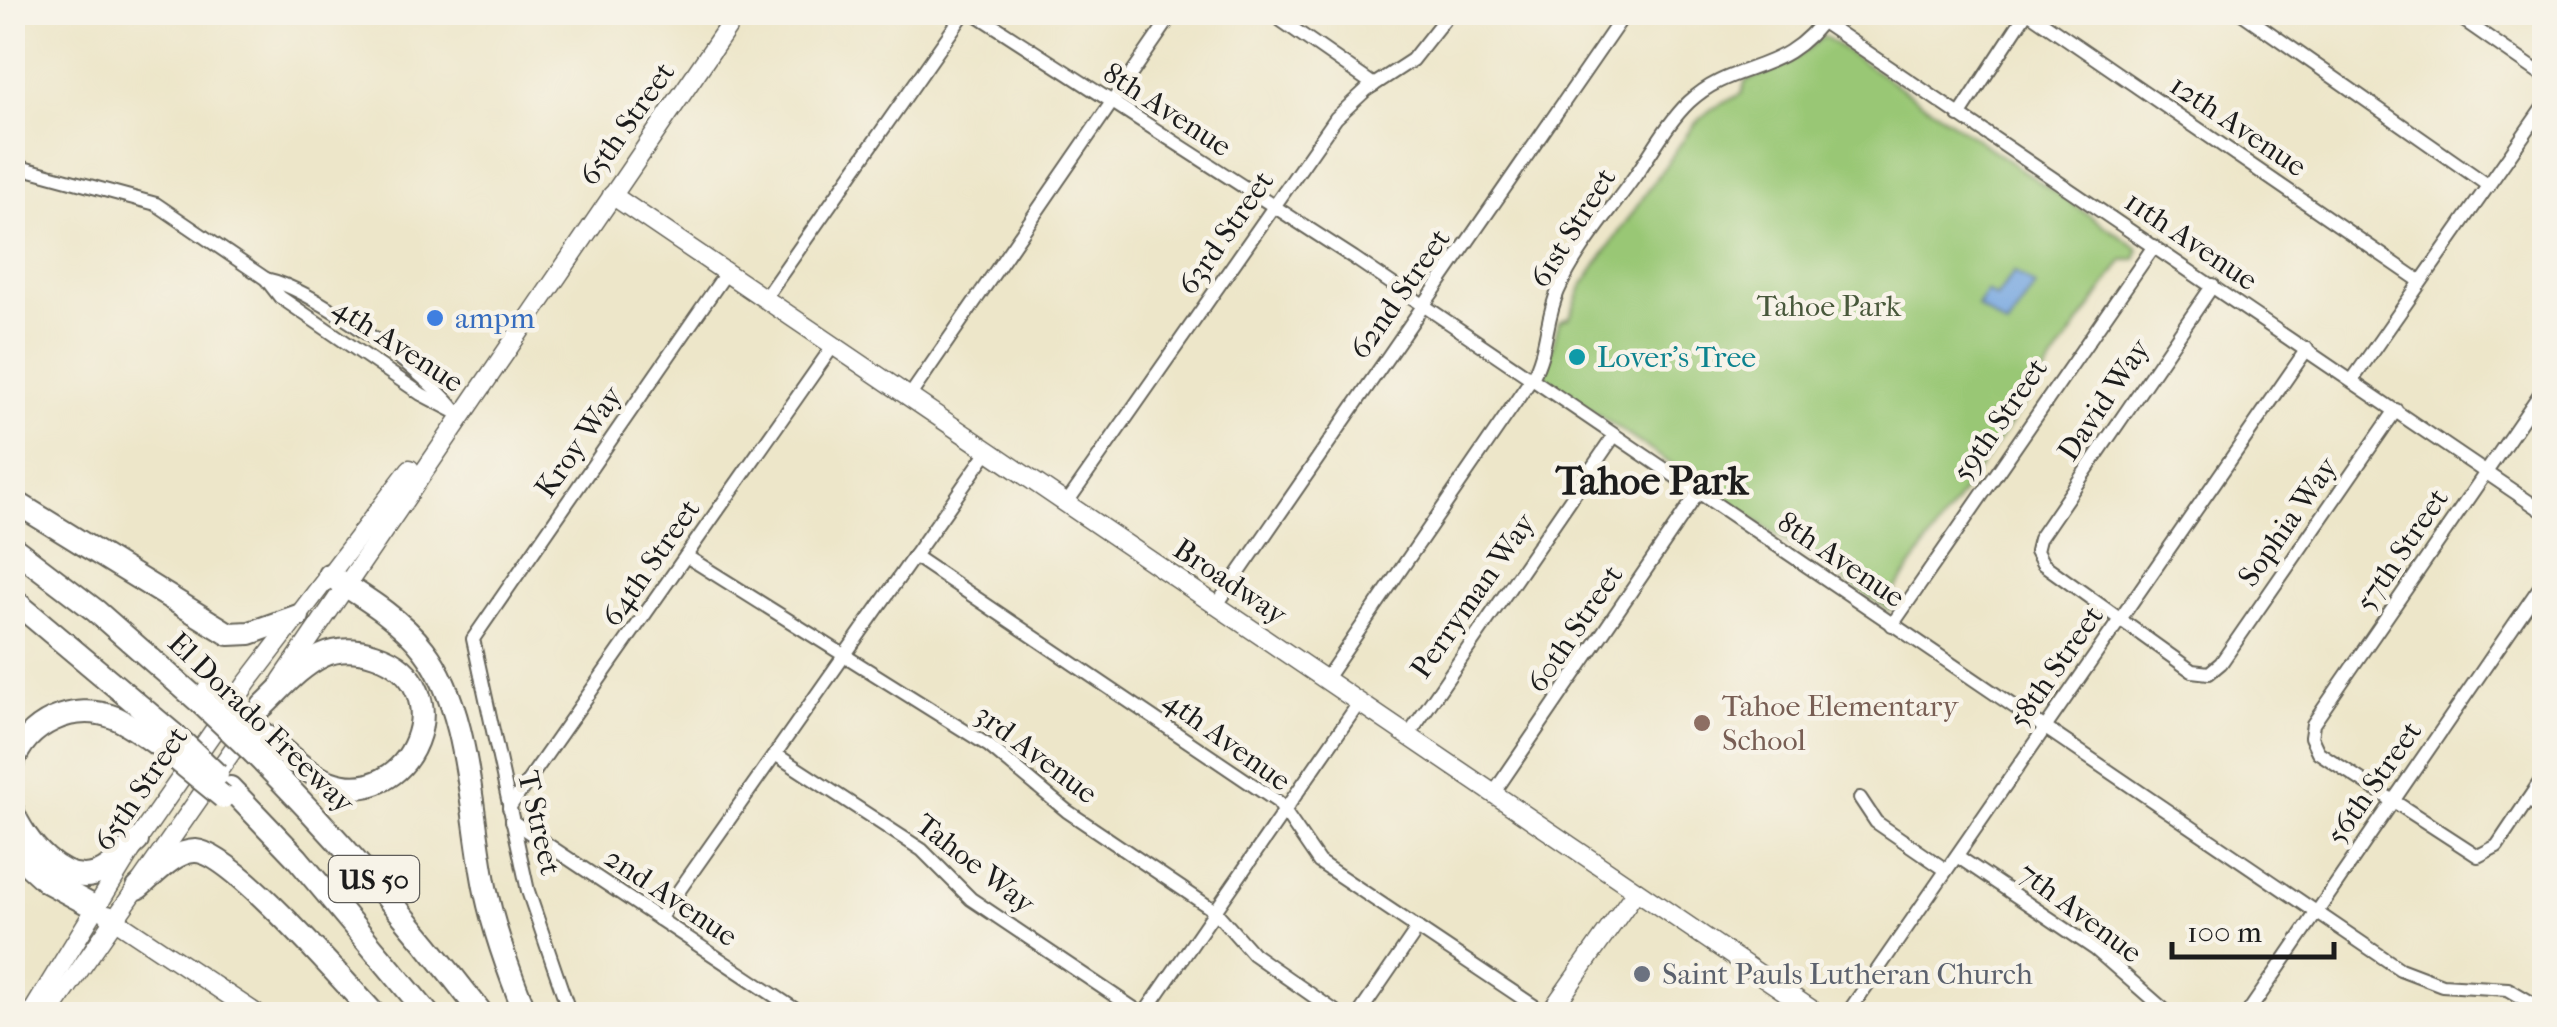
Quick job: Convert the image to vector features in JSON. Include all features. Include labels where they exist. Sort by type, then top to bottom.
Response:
[{"type":"highway","points":[[12,500],[229,634],[250,633],[298,616]]},
{"type":"highway","name":"El Dorado Freeway","points":[[12,547],[260,745],[482,1014]]},
{"type":"highway","points":[[337,580],[401,625],[424,650],[442,680],[454,712],[486,893],[526,1014]]},
{"type":"highway","name":"US 50","points":[[12,599],[297,858],[428,1014]]},
{"type":"highway","points":[[260,745],[317,776],[342,785],[368,784],[388,776],[410,756],[420,732],[421,701],[398,667],[376,655],[346,649],[316,659],[263,706]]},
{"type":"highway","points":[[12,764],[19,748],[38,728],[80,712],[119,720],[174,746]]},
{"type":"highway","points":[[12,810],[35,850],[78,874],[101,872],[137,841]]},
{"type":"highway","points":[[12,850],[46,881],[105,913]]},
{"type":"highway","points":[[138,888],[179,856],[197,851],[210,855],[257,892],[374,1014]]},
{"type":"main road","name":"65th Street","points":[[31,1014],[105,913],[138,888],[263,706],[337,580],[459,414],[738,12]]},
{"type":"main road","name":"Broadway","points":[[612,195],[1636,891],[1797,1008],[1818,1014]]},
{"type":"main road","name":"65th Street","points":[[48,1014],[105,913],[137,841],[298,616],[337,580]]},
{"type":"main road","points":[[1548,1014],[1636,891]]},
{"type":"main road","points":[[105,913],[257,1014]]},
{"type":"street","points":[[764,298],[965,12]]},
{"type":"street","name":"8th Avenue","points":[[973,12],[1423,304],[2411,975],[2442,985],[2508,989],[2544,1010]]},
{"type":"street","points":[[908,397],[1174,12]]},
{"type":"street","points":[[1269,12],[1290,18],[1374,85]]},
{"type":"street","name":"63rd Street","points":[[1066,504],[1336,118],[1374,85],[1412,60],[1450,12]]},
{"type":"street","name":"62nd Street","points":[[1216,606],[1626,12]]},
{"type":"street","name":"11th Avenue","points":[[1808,12],[1825,17],[1959,116],[2353,379],[2544,512]]},
{"type":"street","points":[[1959,116],[2028,12]]},
{"type":"street","name":"12th Avenue","points":[[2028,12],[2420,281]]},
{"type":"street","points":[[2240,12],[2489,186]]},
{"type":"street","points":[[2452,12],[2544,76]]},
{"type":"street","name":"61st Street","points":[[1325,680],[1532,378],[1542,360],[1552,310],[1566,276],[1680,111],[1718,82],[1784,57],[1825,17]]},
{"type":"street","points":[[2353,379],[2544,106]]},
{"type":"street","name":"4th Avenue","points":[[12,165],[156,204],[266,279],[289,284],[432,382],[459,414]]},
{"type":"street","name":"59th Street","points":[[1892,625],[2154,246]]},
{"type":"street","name":"Kroy Way","points":[[473,640],[726,273]]},
{"type":"street","name":"David Way","points":[[2119,620],[2043,564],[2037,544],[2213,285]]},
{"type":"street","name":"64th Street","points":[[511,815],[833,346]]},
{"type":"street","name":"58th Street","points":[[1848,1014],[2307,349]]},
{"type":"street","name":"57th Street","points":[[2392,802],[2312,744],[2314,724],[2544,388]]},
{"type":"street","name":"Sophia Way","points":[[2119,620],[2192,671],[2210,673],[2396,410]]},
{"type":"street","name":"Perryman Way","points":[[1408,736],[1614,436]]},
{"type":"street","points":[[659,919],[988,451]]},
{"type":"street","name":"60th Street","points":[[1493,794],[1698,493]]},
{"type":"street","name":"3rd Avenue","points":[[686,556],[989,746],[1067,811],[1215,911],[1253,954],[1339,1014]]},
{"type":"street","name":"4th Avenue","points":[[914,556],[1278,802],[1319,862],[1548,1014]]},
{"type":"street","name":"56th Street","points":[[2247,1014],[2544,581]]},
{"type":"street","name":"T Street","points":[[473,640],[539,929],[570,1014]]},
{"type":"street","points":[[1143,1014],[1286,814],[1358,702]]},
{"type":"street","name":"Tahoe Way","points":[[775,754],[922,850],[971,899],[1143,1014]]},
{"type":"street","points":[[2392,802],[2469,854],[2483,854],[2497,846],[2544,776]]},
{"type":"street","points":[[1860,798],[1876,822],[1946,870]]},
{"type":"street","points":[[2528,800],[2544,810]]},
{"type":"street","name":"2nd Avenue","points":[[511,815],[802,1014]]},
{"type":"street","name":"7th Avenue","points":[[1957,856],[2095,949],[2169,1014]]},
{"type":"street","points":[[1360,1014],[1418,928]]},
{"type":"green space","name":"Tahoe Park","points":[[1824,36],[2139,249],[2135,260],[2123,260],[1894,592],[1897,604],[1890,611],[1549,382],[1545,374],[1559,322],[1570,317],[1583,284],[1693,126],[1710,110],[1741,94],[1746,81],[1790,63]]},
{"type":"water","points":[[2014,272],[2035,286],[2007,327],[1977,306],[1987,292],[1996,298]]},
{"type":"place","name":"ampm","points":[[435,318]]},
{"type":"place","name":"Lover's Tree","points":[[1577,357]]},
{"type":"place","name":"Tahoe Elementary School","points":[[1702,723]]},
{"type":"place","name":"Saint Pauls Lutheran Church","points":[[1642,974]]},
{"type":"district","name":"Tahoe Park","points":[[1652,481]]}]
